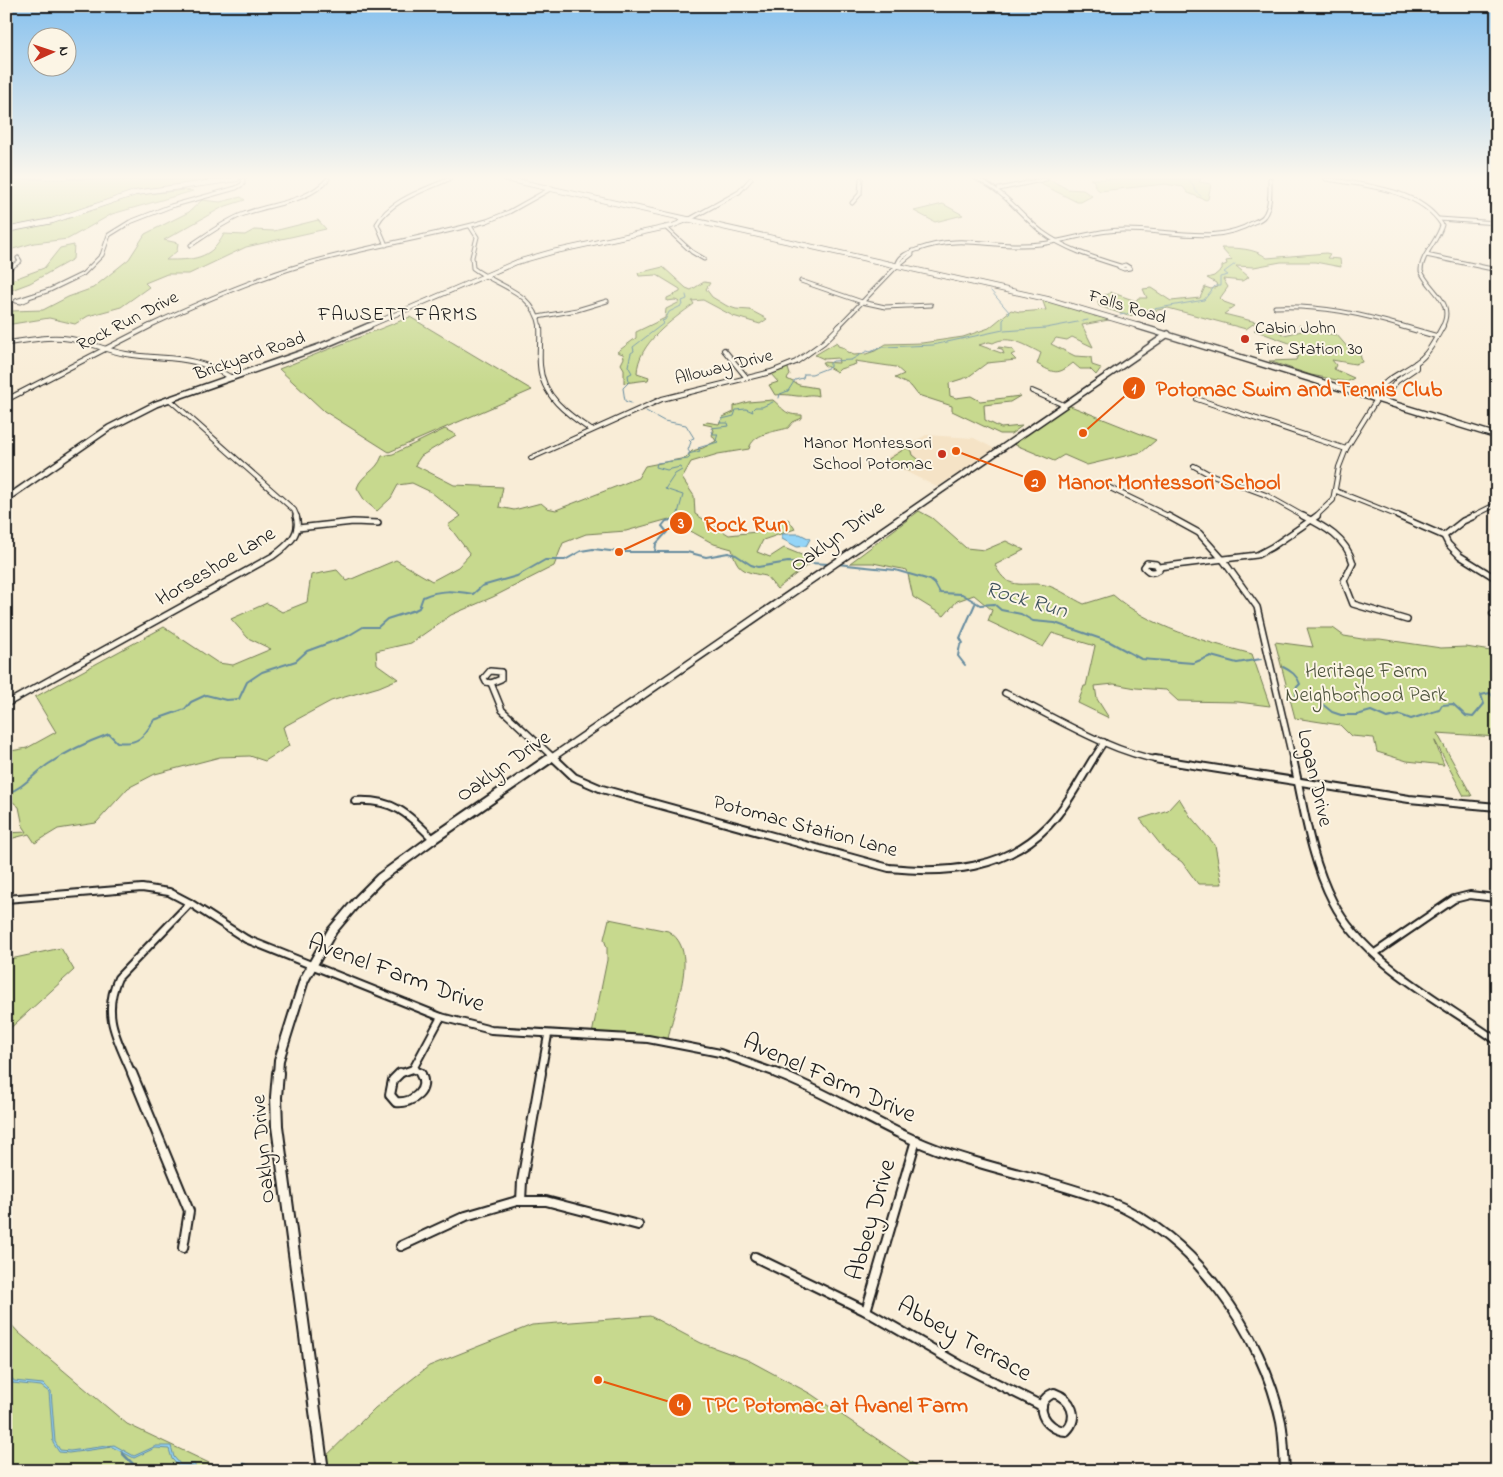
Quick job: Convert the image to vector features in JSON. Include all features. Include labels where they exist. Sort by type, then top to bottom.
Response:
[{"type":"main road","name":"Falls Road","points":[[817,248],[1047,299],[1168,334],[1497,436]]},
{"type":"street","points":[[28,297],[62,286],[90,269],[102,255],[104,248]]},
{"type":"street","name":"Rock Run Drive","points":[[6,400],[180,310],[244,284],[312,262],[373,248]]},
{"type":"street","points":[[475,248],[471,264],[477,271],[519,293],[531,304],[538,317],[541,330],[540,367],[545,386],[561,408],[591,430]]},
{"type":"street","name":"Brickyard Road","points":[[6,499],[109,428],[141,411],[169,399],[322,346],[517,262],[569,248]]},
{"type":"street","points":[[687,248],[704,258]]},
{"type":"street","name":"Alloway Drive","points":[[531,458],[662,399],[788,366],[810,354],[824,342],[897,266],[912,254],[912,251],[918,248]]},
{"type":"street","points":[[1075,248],[1120,266]]},
{"type":"street","points":[[1377,399],[1376,393],[1388,378],[1421,359],[1447,316],[1446,306],[1422,274],[1421,264],[1430,248]]},
{"type":"street","points":[[1426,255],[1497,270]]},
{"type":"street","points":[[6,271],[19,264],[18,258]]},
{"type":"street","points":[[801,281],[862,302],[894,308],[931,305]]},
{"type":"street","points":[[538,317],[578,310],[607,301]]},
{"type":"street","points":[[1275,306],[1303,305],[1331,308],[1436,336]]},
{"type":"street","name":"Oaklyn Drive","points":[[323,1471],[277,1126],[276,1097],[279,1060],[304,980],[332,931],[380,878],[433,839],[1168,334]]},
{"type":"street","points":[[6,343],[65,338],[129,354],[192,359],[214,366],[232,378]]},
{"type":"street","points":[[724,350],[747,378]]},
{"type":"street","points":[[1159,567],[1247,557],[1264,552],[1329,506],[1336,491],[1339,467],[1346,449],[1377,399],[1385,396],[1397,381],[1416,368],[1416,363]]},
{"type":"street","points":[[1032,391],[1064,405]]},
{"type":"street","name":"Horseshoe Lane","points":[[6,704],[272,556],[293,540],[298,528],[299,519],[294,510],[169,399]]},
{"type":"street","points":[[1197,399],[1346,449]]},
{"type":"street","points":[[1194,466],[1207,474],[1266,495],[1333,532],[1350,552],[1353,563],[1344,581],[1354,604],[1407,620]]},
{"type":"street","name":"Logan Drive","points":[[1110,488],[1192,528],[1206,540],[1222,560],[1260,614],[1317,864],[1325,886],[1346,923],[1375,953],[1412,983],[1497,1042]]},
{"type":"street","points":[[1336,491],[1424,526],[1444,536],[1456,554],[1497,579]]},
{"type":"street","points":[[1444,536],[1463,521],[1497,504]]},
{"type":"street","points":[[1489,508],[1497,512]]},
{"type":"street","points":[[298,528],[353,522],[378,523]]},
{"type":"street","name":"Potomac Station Lane","points":[[491,683],[502,710],[574,777],[602,789],[889,868],[925,872],[959,870],[979,866],[1004,858],[1025,846],[1048,826],[1058,814],[1104,742]]},
{"type":"street","points":[[1005,693],[1104,742],[1152,760],[1409,799],[1497,807]]},
{"type":"street","points":[[355,801],[373,800],[393,804],[413,818],[433,839]]},
{"type":"street","name":"Avenel Farm Drive","points":[[6,899],[142,888],[170,892],[246,939],[442,1017],[491,1030],[548,1035],[648,1039],[720,1053],[788,1078],[916,1140],[984,1165],[1108,1201],[1158,1228],[1199,1264],[1232,1305],[1253,1342],[1272,1388],[1280,1416],[1285,1471]]},
{"type":"street","points":[[1375,953],[1454,899],[1470,895],[1495,898]]},
{"type":"street","points":[[183,1248],[189,1211],[111,1023],[109,1004],[110,993],[118,978],[190,903]]},
{"type":"street","points":[[413,1069],[422,1074],[424,1085],[422,1091],[407,1103],[396,1102],[390,1095],[391,1084],[402,1072],[413,1069],[442,1017]]},
{"type":"street","points":[[521,1201],[522,1181],[548,1035]]},
{"type":"street","name":"Abbey Drive","points":[[866,1310],[916,1140]]},
{"type":"street","points":[[401,1246],[473,1213],[502,1203],[521,1201],[536,1200],[578,1208],[638,1224]]},
{"type":"street","name":"Abbey Terrace","points":[[755,1257],[866,1310],[960,1365],[1042,1406]]},
{"type":"shaded area","points":[[926,435],[974,438],[995,449],[937,487],[882,460]]},
{"type":"green space","points":[[6,248],[17,248],[6,251]]},
{"type":"green space","points":[[60,248],[74,248],[73,259],[30,283],[6,292],[6,282],[44,268]]},
{"type":"green space","points":[[136,248],[177,248],[177,251],[166,260],[184,260],[200,257],[214,248],[244,248],[189,274],[167,274],[145,283],[149,287],[121,307],[88,316],[75,324],[49,318],[6,325],[6,314],[11,311],[43,310],[68,297],[93,288],[129,259]]},
{"type":"green space","points":[[1221,248],[1251,250],[1267,258],[1326,253],[1330,254],[1327,258],[1340,259],[1341,267],[1315,262],[1281,262],[1254,267],[1236,266],[1249,277],[1242,281],[1223,279],[1228,287],[1220,298],[1224,302],[1235,306],[1224,314],[1256,322],[1246,329],[1168,308],[1128,316],[1099,306],[1098,301],[1110,292],[1136,301],[1138,298],[1147,298],[1143,289],[1151,288],[1171,301],[1200,298],[1205,287],[1211,289],[1217,287],[1216,283],[1207,278],[1214,276],[1222,269],[1222,266],[1227,264],[1226,261],[1232,260]]},
{"type":"green space","points":[[663,267],[686,288],[691,290],[704,282],[710,283],[706,289],[712,297],[727,306],[750,310],[767,319],[760,324],[733,316],[703,300],[692,301],[694,304],[658,333],[643,352],[637,373],[649,377],[648,380],[624,383],[624,369],[621,364],[624,358],[623,354],[617,352],[636,338],[636,332],[665,318],[666,309],[680,302],[675,300],[667,301],[667,298],[680,292],[680,289],[657,275],[639,276],[638,273]]},
{"type":"green space","points":[[1042,299],[1089,311],[1094,316],[1114,319],[1082,325],[1093,347],[1072,337],[1067,340],[1056,338],[1051,344],[1075,356],[1091,357],[1092,365],[1101,368],[1096,375],[1090,369],[1080,369],[1073,363],[1063,370],[1052,371],[1037,364],[1041,353],[1012,340],[979,345],[1004,354],[1002,349],[997,348],[1012,349],[1015,353],[1011,355],[1016,360],[987,363],[968,377],[949,383],[950,396],[956,398],[971,396],[980,401],[1020,396],[1010,402],[984,405],[985,420],[1001,428],[1022,426],[1011,434],[1000,434],[952,411],[952,406],[918,395],[911,386],[895,378],[904,374],[896,367],[855,361],[856,364],[840,369],[837,372],[822,362],[839,363],[838,358],[824,359],[815,355],[837,342],[838,346],[845,348],[847,352],[854,355],[875,351],[886,344],[922,343],[963,337],[989,328],[1011,310],[1020,312],[1046,310]]},
{"type":"green space","points":[[410,317],[532,390],[389,452],[324,411],[279,369]]},
{"type":"green space","points":[[1299,325],[1312,332],[1337,335],[1349,349],[1360,354],[1362,362],[1355,364],[1332,360],[1336,365],[1334,369],[1354,378],[1347,382],[1311,375],[1269,361],[1296,360],[1300,351],[1292,344],[1254,330],[1270,328],[1284,335],[1302,331]]},
{"type":"green space","points":[[788,368],[790,375],[787,379],[799,385],[817,388],[818,396],[775,395],[769,385],[778,382],[771,374]]},
{"type":"green space","points":[[773,400],[785,411],[802,415],[802,418],[793,422],[788,428],[759,436],[749,449],[718,454],[691,462],[682,478],[694,496],[695,514],[729,535],[756,532],[788,519],[795,529],[763,540],[757,552],[770,557],[784,548],[814,560],[777,589],[766,576],[747,572],[739,566],[732,549],[714,544],[669,519],[626,531],[586,534],[563,543],[554,566],[493,597],[451,615],[411,643],[376,651],[377,664],[398,679],[379,687],[331,701],[283,727],[289,746],[265,761],[250,756],[220,757],[155,774],[128,788],[96,823],[58,829],[35,843],[29,834],[6,840],[6,833],[27,832],[23,826],[19,807],[6,796],[6,752],[27,748],[56,732],[35,697],[164,627],[218,663],[233,665],[271,649],[248,638],[231,619],[267,603],[282,612],[307,602],[311,575],[337,570],[347,581],[396,560],[432,581],[458,567],[470,554],[448,525],[461,516],[431,492],[412,483],[398,485],[391,498],[377,511],[365,501],[357,488],[362,479],[376,466],[382,456],[393,454],[445,429],[456,435],[421,456],[415,465],[454,485],[503,487],[499,507],[514,510],[541,503],[547,508],[556,510],[638,478],[645,466],[686,458],[692,451],[716,441],[712,435],[714,431],[712,426],[703,424],[706,422],[719,424],[723,417],[734,412],[734,406],[748,402]]},
{"type":"green space","points":[[1068,405],[1156,440],[1142,452],[1087,465],[1064,455],[1054,461],[1011,443]]},
{"type":"green space","points":[[906,448],[912,451],[913,455],[922,462],[909,471],[887,460]]},
{"type":"green space","points":[[919,511],[932,518],[966,548],[985,550],[1006,541],[1024,550],[995,565],[1000,574],[1012,583],[1049,586],[1084,604],[1113,595],[1161,625],[1252,654],[1270,706],[1238,702],[1178,701],[1166,690],[1114,684],[1095,686],[1097,699],[1109,718],[1078,703],[1084,686],[1086,686],[1095,646],[1052,633],[1043,647],[988,621],[992,610],[974,595],[957,601],[944,616],[913,597],[907,570],[873,563],[850,563]]},
{"type":"green space","name":"Heritage Farm Neighborhood Park","points":[[1307,628],[1333,628],[1344,636],[1362,639],[1380,639],[1441,648],[1466,647],[1497,652],[1497,737],[1437,733],[1472,796],[1464,796],[1434,739],[1444,765],[1407,761],[1377,752],[1374,738],[1351,736],[1340,725],[1295,718],[1275,642],[1313,647]]},
{"type":"green space","points":[[1179,798],[1190,816],[1215,845],[1222,884],[1198,884],[1182,862],[1165,850],[1140,819],[1168,810]]},
{"type":"green space","points":[[609,919],[668,931],[678,940],[683,952],[684,966],[679,998],[668,1040],[592,1034],[607,960],[607,948],[604,939]]},
{"type":"green space","points":[[61,948],[74,970],[6,1032],[6,960]]},
{"type":"green space","points":[[650,1316],[701,1343],[748,1360],[811,1394],[924,1471],[311,1471],[375,1408],[429,1366],[532,1325]]},
{"type":"green space","points":[[6,1319],[19,1333],[127,1424],[226,1471],[6,1471]]},
{"type":"water","points":[[782,534],[800,534],[810,539],[806,546],[797,547],[782,539]]},
{"type":"water","points":[[6,1328],[7,1371],[14,1381],[43,1384],[51,1391],[55,1442],[60,1450],[70,1451],[114,1445],[134,1456],[156,1446],[171,1446],[174,1457],[180,1464],[195,1464],[195,1471],[193,1471],[193,1466],[179,1467],[172,1459],[169,1449],[155,1448],[134,1458],[112,1447],[69,1453],[59,1452],[53,1443],[49,1392],[41,1386],[12,1383],[6,1375]]},
{"type":"waterway","points":[[1120,315],[1204,300],[1215,286],[1220,286],[1220,277],[1228,275],[1224,272],[1235,264]]},
{"type":"waterway","points":[[779,398],[780,394],[788,391],[795,380],[803,378],[804,374],[812,374],[830,367],[830,363],[833,361],[851,360],[867,351],[870,352],[883,347],[933,345],[1003,330],[1003,320],[1010,313],[991,291]]},
{"type":"waterway","points":[[631,403],[625,401],[623,388],[629,382],[628,375],[632,373],[628,366],[631,353],[634,351],[633,347],[664,323],[662,321],[665,320],[669,312],[683,305],[682,301],[687,299],[686,295]]},
{"type":"waterway","points":[[1004,331],[1046,328],[1088,320]]},
{"type":"waterway","points":[[677,517],[683,495],[665,489],[675,474],[682,470],[680,467],[667,470],[656,467],[657,463],[688,459],[690,457],[688,454],[700,451],[698,448],[718,442],[716,440],[718,434],[713,434],[711,428],[729,426],[728,423],[720,423],[722,419],[734,416],[736,410],[746,409],[753,412],[752,410],[755,407],[762,407],[773,402]]},
{"type":"waterway","points":[[646,411],[664,421],[686,425],[694,438],[689,440],[691,442],[688,450],[690,453]]},
{"type":"waterway","points":[[655,552],[656,544],[667,532],[662,526],[666,521],[676,519],[677,516]]},
{"type":"waterway","name":"Rock Run","points":[[6,794],[23,785],[54,760],[93,740],[109,734],[117,742],[135,741],[147,731],[154,720],[185,709],[191,702],[206,695],[226,700],[239,699],[247,682],[262,672],[296,661],[307,651],[348,636],[363,627],[378,627],[387,619],[415,610],[419,608],[423,597],[448,591],[473,594],[482,586],[517,576],[545,560],[565,560],[581,551],[593,549],[619,552],[655,552]]},
{"type":"waterway","name":"Rock Run","points":[[655,552],[687,552],[706,557],[728,553],[736,555],[751,565],[758,567],[788,562],[830,564]]},
{"type":"waterway","name":"Rock Run","points":[[837,564],[895,570],[930,580],[935,584],[940,593],[962,594],[980,605],[994,604],[1001,610],[1021,614],[1033,621],[1055,623],[1110,642],[1141,659],[1193,663],[1211,656],[1237,663],[1261,659]]},
{"type":"waterway","points":[[965,665],[958,656],[960,645],[963,643],[960,638],[975,604]]},
{"type":"waterway","name":"Rock Run","points":[[1283,667],[1289,670],[1299,681],[1300,684],[1296,688],[1296,695],[1321,703],[1332,712],[1341,715],[1357,715],[1371,711],[1387,718],[1400,715],[1411,719],[1439,710],[1442,705],[1453,704],[1466,716],[1473,717],[1484,704],[1481,695],[1490,693],[1497,701]]},
{"type":"waterway","points":[[122,1453],[133,1464],[134,1471]]},
{"type":"waterway","points":[[234,1465],[244,1464],[257,1470]]},
{"type":"waterway","points":[[219,1471],[234,1465]]},
{"type":"waterway","points":[[234,1465],[235,1471]]},
{"type":"place","name":"Cabin John Fire Station 30","points":[[1245,339]]},
{"type":"place","name":"Potomac Swim and Tennis Club","points":[[1083,433]]},
{"type":"place","name":"Manor Montessori School","points":[[956,451]]},
{"type":"place","name":"Manor Montessori School Potomac","points":[[942,454]]},
{"type":"place","name":"Rock Run","points":[[619,552]]},
{"type":"place","name":"TPC Potomac at Avanel Farm","points":[[598,1380]]},
{"type":"district","name":"FAWSETT FARMS","points":[[398,315]]}]
